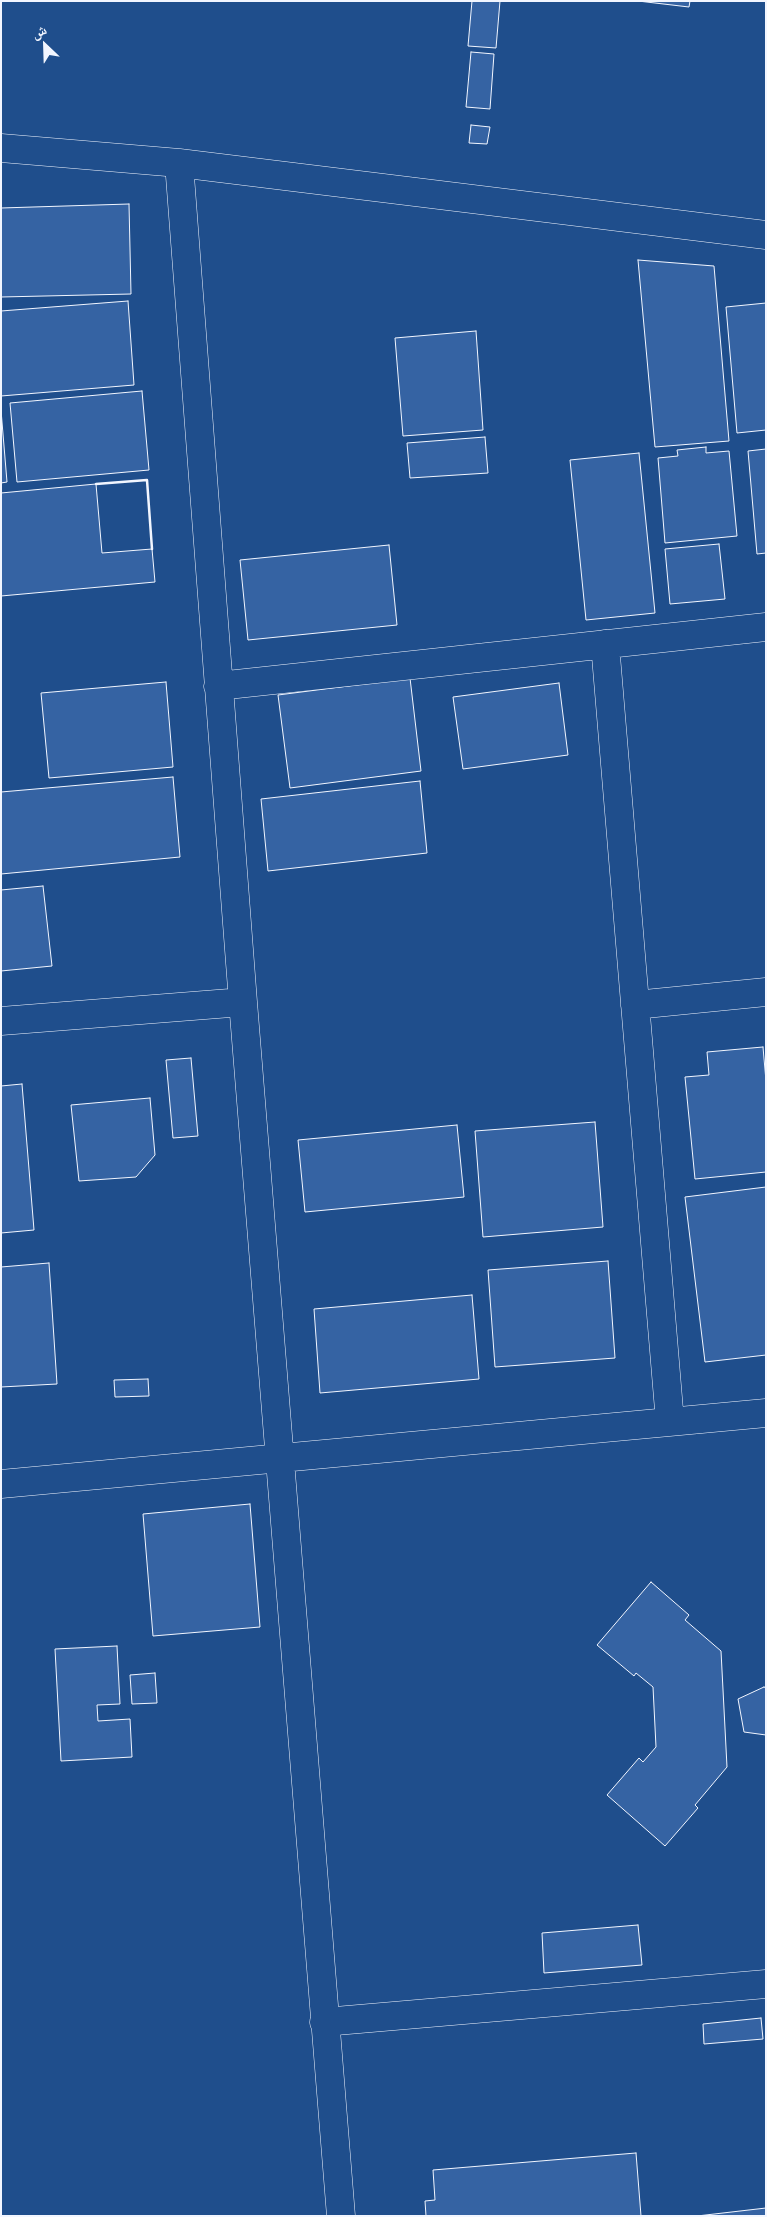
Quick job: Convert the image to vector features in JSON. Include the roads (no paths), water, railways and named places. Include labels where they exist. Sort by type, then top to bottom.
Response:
[{"type":"street","points":[[1,148],[179,163],[766,235]]},
{"type":"street","points":[[179,163],[218,686],[341,2216]]},
{"type":"street","points":[[218,686],[766,627]]},
{"type":"street","points":[[605,644],[670,1422]]},
{"type":"street","points":[[635,1005],[766,992]]},
{"type":"street","points":[[1,1021],[243,1002]]},
{"type":"street","points":[[1,1484],[766,1413]]},
{"type":"street","points":[[324,2022],[766,1984]]}]
